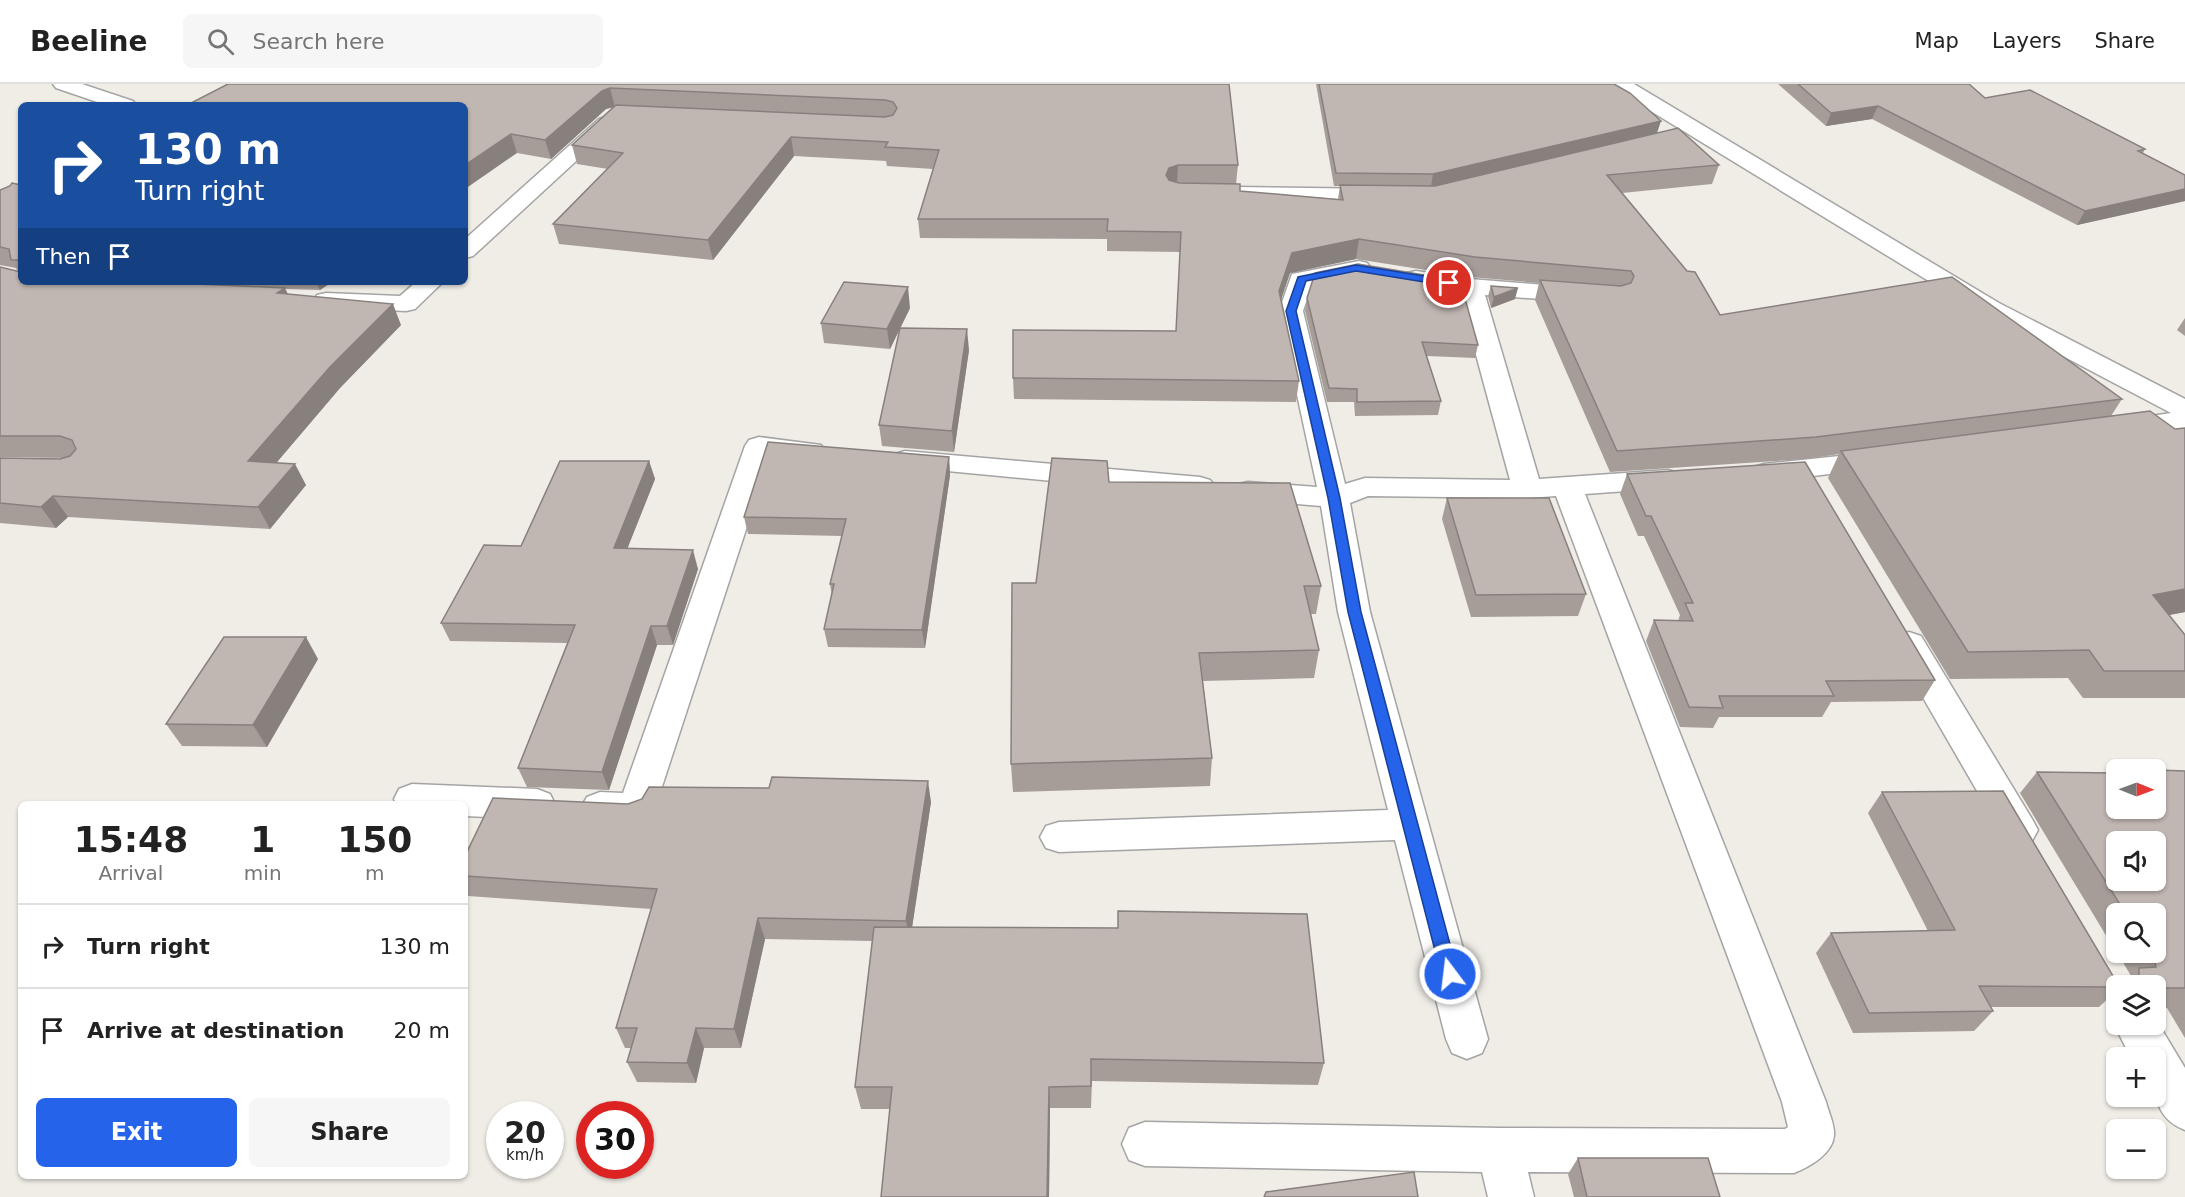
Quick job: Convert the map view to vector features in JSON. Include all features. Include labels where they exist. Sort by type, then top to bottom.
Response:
[{"type":"street","points":[[63,84],[117,102]]},
{"type":"street","points":[[1620,84],[1990,308],[2185,411]]},
{"type":"street","points":[[468,248],[615,115],[627,116]]},
{"type":"street","points":[[1675,138],[1698,132]]},
{"type":"street","points":[[1213,193],[1408,196]]},
{"type":"street","points":[[1467,1039],[1354,612],[1334,498],[1291,311],[1301,279],[1356,268],[1470,286],[1603,296]]},
{"type":"street","points":[[300,299],[406,304],[427,285]]},
{"type":"street","points":[[1470,286],[1527,489]]},
{"type":"street","points":[[2090,433],[2185,420]]},
{"type":"street","points":[[468,801],[636,808],[759,446],[841,454]]},
{"type":"street","points":[[876,457],[1334,498],[1365,487],[1527,489],[1698,477]]},
{"type":"street","points":[[1734,475],[1806,470],[1901,458]]},
{"type":"street","points":[[1806,470],[1824,501]]},
{"type":"street","points":[[1145,1144],[1500,1150],[1794,1151],[1812,1135],[1800,1091],[1567,486]]},
{"type":"street","points":[[1891,614],[2037,860]]},
{"type":"street","points":[[412,799],[465,801]]},
{"type":"street","points":[[1059,837],[1410,824]]},
{"type":"street","points":[[2166,1077],[2185,1109]]},
{"type":"street","points":[[1500,1150],[1511,1197]]},
{"type":"building","points":[[228,84],[1229,84],[1238,165],[1178,165],[1169,168],[1166,175],[1169,180],[1179,183],[1240,184],[1240,191],[1343,200],[1340,185],[1435,186],[1678,128],[1719,165],[1607,175],[1687,271],[1695,272],[1720,315],[1952,277],[2122,399],[1816,437],[1617,451],[1540,280],[1621,286],[1631,283],[1634,276],[1631,271],[1475,257],[1359,239],[1292,253],[1279,291],[1299,381],[1013,378],[1013,330],[1176,331],[1181,232],[1107,231],[1108,219],[918,219],[939,150],[885,147],[888,142],[791,137],[708,240],[553,224],[623,153],[572,145],[616,105],[885,117],[893,115],[897,108],[893,102],[610,88],[602,91],[545,140],[511,134],[468,163],[468,102],[193,102]]},
{"type":"building","points":[[1319,84],[1614,84],[1630,93],[1661,121],[1433,174],[1336,173]]},
{"type":"building","points":[[1798,84],[1969,84],[1985,98],[2030,90],[2145,149],[2138,151],[2185,175],[2185,189],[2085,211],[1878,106],[1831,113]]},
{"type":"building","points":[[12,183],[18,184],[18,260],[11,260],[9,249],[0,247],[0,190]]},
{"type":"building","points":[[1358,264],[1460,281],[1478,345],[1422,342],[1441,401],[1357,402],[1357,389],[1329,388],[1307,298],[1315,273]]},
{"type":"building","points":[[0,267],[18,271],[18,285],[219,285],[285,288],[277,293],[393,304],[330,367],[248,461],[295,464],[258,507],[53,496],[41,507],[0,503],[0,458],[60,459],[70,456],[76,449],[72,440],[60,436],[0,436]]},
{"type":"building","points":[[844,282],[908,287],[887,329],[821,323]]},
{"type":"building","points":[[1491,286],[1518,288],[1494,297]]},
{"type":"building","points":[[900,328],[967,329],[952,431],[879,425]]},
{"type":"building","points":[[2150,411],[2175,429],[2185,428],[2185,589],[2153,595],[2185,635],[2185,671],[2104,671],[2089,650],[1968,652],[1841,451]]},
{"type":"building","points":[[768,442],[949,457],[922,630],[824,629],[834,584],[830,584],[846,519],[744,517]]},
{"type":"building","points":[[1052,458],[1107,461],[1109,482],[1290,483],[1321,586],[1304,586],[1319,650],[1199,653],[1212,758],[1011,764],[1012,583],[1036,583]]},
{"type":"building","points":[[560,461],[649,461],[614,548],[693,550],[667,626],[651,626],[602,772],[518,768],[575,625],[441,623],[484,545],[521,546]]},
{"type":"building","points":[[1805,462],[1935,680],[1826,681],[1834,696],[1719,696],[1723,708],[1689,707],[1654,620],[1693,621],[1685,603],[1693,603],[1651,516],[1646,516],[1627,474]]},
{"type":"building","points":[[1447,498],[1549,498],[1586,594],[1476,595]]},
{"type":"building","points":[[224,637],[306,637],[253,725],[166,724]]},
{"type":"building","points":[[2166,770],[2185,771],[2185,988],[2166,988],[2166,975],[2139,975],[2139,968],[2156,967],[2155,963],[2166,963],[2166,903],[2119,903],[2112,891],[2166,891],[2166,831],[2106,831],[2106,882],[2037,772],[2106,773],[2106,819],[2166,819]]},
{"type":"building","points":[[772,777],[928,781],[906,921],[758,918],[734,1029],[696,1028],[687,1063],[627,1062],[637,1028],[616,1028],[657,889],[468,876],[468,850],[493,798],[628,804],[642,799],[649,787],[769,788]]},
{"type":"building","points":[[2003,791],[2112,975],[2106,975],[2106,987],[1979,986],[1993,1011],[1869,1013],[1831,933],[1955,930],[1882,792]]},
{"type":"building","points":[[1118,911],[1307,914],[1324,1063],[1091,1059],[1091,1086],[1049,1087],[1047,1197],[881,1197],[892,1087],[855,1087],[874,927],[1118,928]]},
{"type":"building","points":[[1578,1158],[1708,1158],[1720,1197],[1587,1197]]},
{"type":"building","points":[[1414,1172],[1418,1197],[1264,1197],[1266,1192]]},
{"type":"route","points":[[1449,283],[1356,268],[1324,273],[1301,279],[1291,311],[1334,498],[1354,612],[1450,974]]}]
